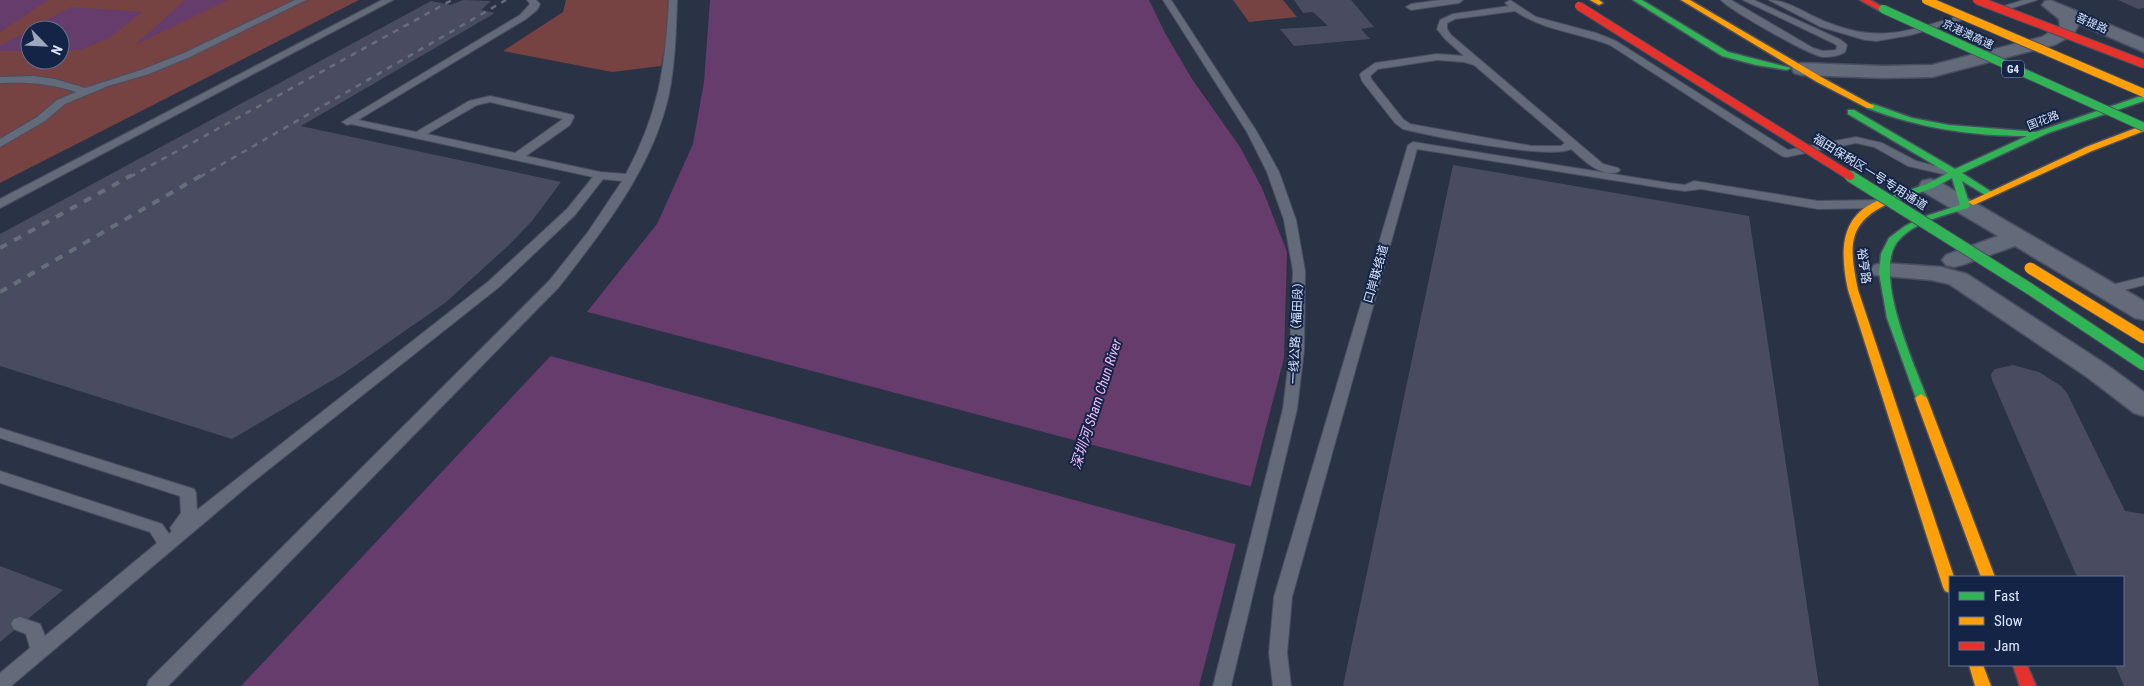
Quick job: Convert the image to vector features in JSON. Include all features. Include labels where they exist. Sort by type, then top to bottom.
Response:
[{"type":"main road","points":[[1638,0],[1725,54],[1795,73],[1856,100],[1905,118],[1942,127],[1971,131],[2041,133]]},
{"type":"main road","points":[[1685,0],[1795,73]]},
{"type":"main road","name":"京港澳高速","points":[[1864,0],[2144,128]]},
{"type":"main road","name":"京港澳高速","points":[[1926,0],[2144,93]]},
{"type":"main road","points":[[1977,0],[2144,64]]},
{"type":"main road","name":"福田保税区一号专用通道","points":[[1574,3],[2030,289],[2144,364]]},
{"type":"main road","points":[[1674,5],[1773,66]]},
{"type":"main road","name":"国花路","points":[[1955,174],[1986,157],[2041,133],[2108,108],[2144,98]]},
{"type":"main road","points":[[1839,105],[1990,194]]},
{"type":"main road","points":[[1955,174],[1959,213],[1990,194],[2144,128]]},
{"type":"main road","name":"福田保税区一号专用通道","points":[[1818,138],[1844,153]]},
{"type":"main road","name":"裕亨路","points":[[1949,584],[1853,290],[1848,270],[1847,242],[1850,229],[1859,217],[1878,204],[1926,197],[1955,174]]},
{"type":"main road","name":"福田保税区一号专用通道","points":[[1895,184],[1926,197]]},
{"type":"main road","name":"裕亨路","points":[[1959,213],[1911,224],[1889,243],[1884,253],[1883,270],[1886,296],[1894,324],[1988,576]]},
{"type":"main road","points":[[1979,236],[2011,244]]},
{"type":"main road","points":[[2021,262],[2144,338]]},
{"type":"main road","points":[[1976,666],[1983,686]]},
{"type":"main road","points":[[2020,666],[2028,686]]},
{"type":"street","points":[[1795,73],[1913,72],[1958,66],[2048,41],[2067,31],[2069,26],[2067,17],[2041,2]]},
{"type":"street","name":"菩提路","points":[[2041,2],[2144,46]]},
{"type":"street","points":[[1926,197],[1959,213],[2011,244],[2108,290],[2144,312]]},
{"type":"street","points":[[1958,279],[1951,267],[1953,260],[2011,244]]},
{"type":"street","points":[[1883,270],[1942,274],[1958,279],[2097,371],[2144,406]]},
{"type":"street","points":[[2097,371],[2144,357]]},
{"type":"lane","points":[[0,144],[41,119],[61,102],[187,55],[302,0]]},
{"type":"lane","points":[[0,204],[389,0]]},
{"type":"lane","points":[[530,0],[535,4],[534,8],[523,17],[347,123],[418,135],[600,175],[630,178]]},
{"type":"lane","points":[[156,686],[554,284],[594,234],[630,178],[658,115],[669,65],[673,0]]},
{"type":"lane","name":"一线公路（福田段）","points":[[1167,0],[1252,132],[1273,172],[1290,220],[1299,270],[1297,350],[1290,409],[1222,686]]},
{"type":"lane","points":[[1411,7],[1459,0]]},
{"type":"lane","points":[[1505,0],[1532,19],[1593,35],[1613,43],[1786,154],[1856,140],[1878,145],[1912,164],[1955,174]]},
{"type":"lane","points":[[1726,0],[1815,52],[1831,54],[1840,52],[1842,49],[1842,45],[1838,42],[1747,0]]},
{"type":"lane","points":[[1773,0],[1849,34],[1871,38],[1890,37],[2041,2]]},
{"type":"lane","points":[[1516,8],[1453,17],[1443,22],[1442,29],[1448,37],[1599,167],[1818,205],[1878,204]]},
{"type":"lane","points":[[325,34],[345,37]]},
{"type":"lane","points":[[1478,63],[1465,59],[1437,57],[1375,66],[1365,75],[1367,81],[1399,121],[1407,127],[1532,149],[1563,149],[1572,144]]},
{"type":"lane","points":[[0,80],[34,79],[56,82],[85,92]]},
{"type":"lane","points":[[418,135],[473,103],[490,99],[569,117],[566,123],[516,157]]},
{"type":"lane","name":"口岸联络道","points":[[1282,686],[1277,666],[1277,644],[1283,597],[1413,145],[1669,186],[1685,188],[1702,185]]},
{"type":"lane","points":[[0,684],[243,481],[494,284],[571,212],[600,175]]},
{"type":"lane","points":[[2108,290],[2144,281]]},
{"type":"lane","points":[[0,433],[188,493],[189,514],[167,544]]},
{"type":"lane","points":[[0,477],[156,528],[167,544]]},
{"type":"lane","points":[[20,624],[34,629],[40,650]]},
{"type":"shaded area","points":[[0,0],[359,0],[0,183]]},
{"type":"shaded area","points":[[566,0],[675,0],[661,66],[612,72],[503,51],[563,12]]},
{"type":"shaded area","points":[[1233,0],[1283,0],[1297,17],[1249,22]]},
{"type":"water","points":[[0,0],[48,0],[0,32]]},
{"type":"water","points":[[185,0],[228,0],[135,45]]},
{"type":"water","name":"深圳河 Sham Chun River","points":[[710,0],[1149,0],[1165,33],[1192,79],[1240,147],[1262,188],[1287,252],[1284,358],[1199,686],[241,686],[559,347],[657,224],[693,144],[704,82]]},
{"type":"water","points":[[71,7],[142,12],[109,38],[80,50],[70,50],[70,20],[47,20]]},
{"type":"water","points":[[20,35],[20,51],[0,51],[0,46]]},
{"type":"pier","points":[[584,311],[1253,487],[1238,545],[547,355]]},
{"type":"building","points":[[463,0],[491,1],[481,10],[495,13],[301,126],[561,182],[532,221],[509,245],[445,303],[343,374],[232,439],[0,366],[0,234],[431,1],[450,5]]},
{"type":"building","points":[[1294,0],[1351,0],[1374,27],[1361,29],[1370,39],[1294,46],[1280,29],[1328,26],[1313,12],[1303,13]]},
{"type":"building","points":[[2118,0],[2144,0],[2144,8],[2138,9]]},
{"type":"building","points":[[1453,165],[1749,216],[1819,686],[1343,686]]},
{"type":"building","points":[[2013,365],[2039,372],[2061,386],[2067,393],[2125,511],[2144,514],[2144,686],[2124,686],[2115,666],[2124,666],[2124,576],[2077,576],[1992,380],[1991,374],[1995,369]]},
{"type":"building","points":[[0,566],[63,590],[0,642]]},
{"type":"railway","points":[[130,177],[452,0]]},
{"type":"railway","points":[[200,177],[506,0]]},
{"type":"railway","points":[[0,248],[132,175]]},
{"type":"railway","points":[[0,292],[202,175]]},
{"type":"traffic: fast","points":[[1637,0],[1725,54],[1756,63],[1787,68]]},
{"type":"traffic: fast","points":[[1883,9],[2144,127]]},
{"type":"traffic: fast","points":[[1889,200],[1930,186],[1988,156],[2045,131],[2144,98]]},
{"type":"traffic: fast","points":[[1870,106],[1909,120],[1949,128],[1970,131],[2032,133]]},
{"type":"traffic: fast","points":[[1851,112],[1990,194]]},
{"type":"traffic: fast","points":[[1921,398],[1892,318],[1884,273],[1886,254],[1893,240],[1908,228],[1926,219],[1965,206],[1955,174]]},
{"type":"traffic: fast","points":[[1850,176],[2030,289],[2144,365]]},
{"type":"traffic: slow","points":[[1594,0],[1599,3]]},
{"type":"traffic: slow","points":[[1685,0],[1820,80],[1870,106]]},
{"type":"traffic: slow","points":[[1926,0],[2144,93]]},
{"type":"traffic: slow","points":[[1973,202],[2089,149],[2144,128]]},
{"type":"traffic: slow","points":[[1889,200],[1862,215],[1854,224],[1848,247],[1850,275],[1853,290],[1949,584]]},
{"type":"traffic: slow","points":[[2030,268],[2144,338]]},
{"type":"traffic: slow","points":[[1921,398],[1988,576]]},
{"type":"traffic: slow","points":[[1976,666],[1983,686]]},
{"type":"traffic: jam","points":[[1864,0],[1883,9]]},
{"type":"traffic: jam","points":[[1977,0],[2144,64]]},
{"type":"traffic: jam","points":[[1579,6],[1850,176]]},
{"type":"traffic: jam","points":[[2020,666],[2028,686]]}]
